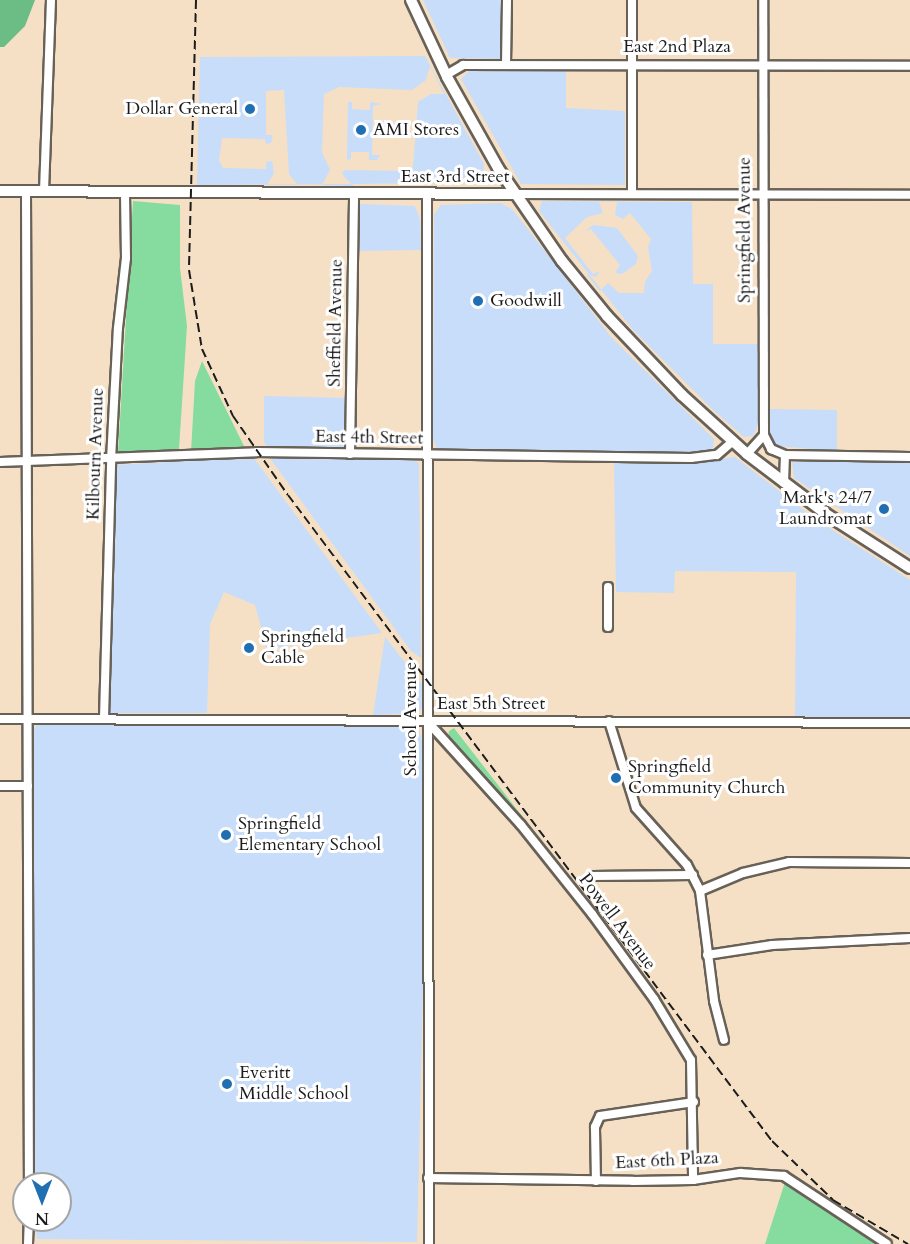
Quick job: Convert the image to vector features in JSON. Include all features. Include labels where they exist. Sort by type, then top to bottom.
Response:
[{"type":"main road","points":[[411,0],[446,75],[515,194],[607,316],[682,395],[747,454],[784,483],[910,568]]},
{"type":"main road","name":"East 3rd Street","points":[[0,191],[515,194]]},
{"type":"street","points":[[44,191],[51,0]]},
{"type":"street","points":[[506,65],[507,0]]},
{"type":"street","points":[[632,0],[632,194]]},
{"type":"street","name":"Springfield Avenue","points":[[763,0],[761,195],[764,435]]},
{"type":"street","name":"East 2nd Plaza","points":[[446,75],[463,65],[632,63],[910,66]]},
{"type":"street","points":[[26,191],[29,1172]]},
{"type":"street","name":"Kilbourn Avenue","points":[[104,718],[111,460],[118,328],[126,258],[125,192]]},
{"type":"street","name":"Sheffield Avenue","points":[[350,454],[354,193]]},
{"type":"street","name":"School Avenue","points":[[427,194],[429,1244]]},
{"type":"street","name":"East 3rd Street","points":[[515,194],[910,195]]},
{"type":"street","points":[[747,454],[764,435],[768,446],[785,455],[910,457]]},
{"type":"street","name":"East 4th Street","points":[[0,462],[111,460],[257,452],[691,458],[717,455],[733,441]]},
{"type":"street","points":[[784,483],[785,455]]},
{"type":"street","points":[[608,586],[608,627]]},
{"type":"street","name":"East 5th Street","points":[[0,719],[910,723]]},
{"type":"street","name":"Powell Avenue","points":[[428,721],[535,843],[654,999],[691,1060],[694,1102],[693,1180]]},
{"type":"street","points":[[609,721],[636,808],[693,875],[700,891],[707,955],[724,1040]]},
{"type":"street","points":[[0,786],[28,786]]},
{"type":"street","points":[[700,891],[743,873],[789,862],[910,863]]},
{"type":"street","points":[[592,876],[693,875]]},
{"type":"street","points":[[707,955],[772,945],[910,938]]},
{"type":"street","points":[[596,1181],[595,1127],[600,1116],[694,1102]]},
{"type":"street","name":"East 6th Plaza","points":[[428,1178],[596,1181],[693,1180],[740,1173],[784,1176],[887,1244]]},
{"type":"shaded area","points":[[423,0],[504,0],[503,59],[450,58]]},
{"type":"shaded area","points":[[425,56],[484,164],[483,177],[477,183],[352,184],[344,177],[342,172],[346,170],[404,171],[413,167],[418,102],[431,94],[444,94],[430,66],[426,80],[412,90],[339,87],[324,94],[322,152],[330,170],[322,184],[297,184],[289,174],[284,90],[266,91],[266,135],[273,135],[271,143],[266,144],[265,139],[222,138],[219,160],[223,168],[266,169],[266,162],[272,161],[274,173],[267,184],[197,185],[200,57]]},
{"type":"shaded area","points":[[566,69],[566,108],[625,111],[625,185],[521,184],[461,79],[469,71]]},
{"type":"shaded area","points":[[348,102],[352,102],[352,109],[370,110],[370,102],[381,104],[373,106],[372,155],[380,155],[377,160],[369,160],[369,152],[351,152],[351,159],[347,160]]},
{"type":"shaded area","points":[[542,201],[692,202],[693,284],[713,284],[713,344],[758,344],[758,425],[753,436],[744,437],[713,410],[634,331],[601,290],[608,283],[619,293],[644,293],[645,282],[652,271],[648,247],[651,239],[630,213],[623,219],[615,215],[617,202],[599,202],[603,213],[587,217],[565,238],[593,274],[600,271],[596,277],[590,275],[539,211]]},
{"type":"shaded area","points":[[501,203],[513,210],[612,338],[714,439],[713,450],[679,454],[440,451],[436,447],[433,438],[434,214],[441,205]]},
{"type":"shaded area","points":[[359,204],[415,206],[420,219],[421,250],[356,251]]},
{"type":"shaded area","points":[[593,225],[617,228],[638,256],[636,264],[622,274],[615,273],[620,265],[591,229],[584,232]]},
{"type":"shaded area","points":[[264,396],[347,398],[346,449],[267,447],[264,442]]},
{"type":"shaded area","points":[[768,409],[837,410],[837,451],[776,446],[768,435]]},
{"type":"shaded area","points":[[253,457],[382,633],[267,649],[255,605],[224,592],[210,624],[207,713],[109,713],[115,465]]},
{"type":"shaded area","points":[[269,457],[409,458],[419,463],[421,658],[411,651]]},
{"type":"shaded area","points":[[735,457],[814,518],[910,580],[910,718],[795,718],[796,572],[675,571],[674,593],[616,592],[614,462],[692,463]]},
{"type":"shaded area","points":[[792,462],[910,462],[910,556],[794,478]]},
{"type":"shaded area","points":[[385,637],[422,684],[422,708],[418,713],[373,715]]},
{"type":"shaded area","points":[[38,724],[409,725],[419,730],[422,741],[423,984],[417,1242],[37,1239],[36,1232],[72,1232],[72,1172],[34,1172],[32,731]]},
{"type":"green space","points":[[0,0],[35,0],[25,26],[4,47],[0,47]]},
{"type":"green space","points":[[133,201],[180,205],[180,268],[187,326],[179,449],[118,453]]},
{"type":"green space","points":[[202,361],[245,448],[191,452],[195,381]]},
{"type":"green space","points":[[454,728],[561,868],[448,738],[449,731]]},
{"type":"green space","points":[[785,1182],[796,1187],[878,1244],[765,1244]]},
{"type":"railway","points":[[196,0],[189,270],[202,349],[233,416],[288,495],[772,1141],[833,1200],[908,1244]]},
{"type":"place","name":"Dollar General","points":[[250,109]]},
{"type":"place","name":"AMI Stores","points":[[361,130]]},
{"type":"place","name":"Goodwill","points":[[478,301]]},
{"type":"place","name":"Mark's 24/7 Laundromat","points":[[884,509]]},
{"type":"place","name":"Springfield Cable","points":[[249,648]]},
{"type":"place","name":"Springfield Community Church","points":[[616,778]]},
{"type":"place","name":"Springfield Elementary School","points":[[226,835]]},
{"type":"place","name":"Everitt Middle School","points":[[227,1084]]}]
